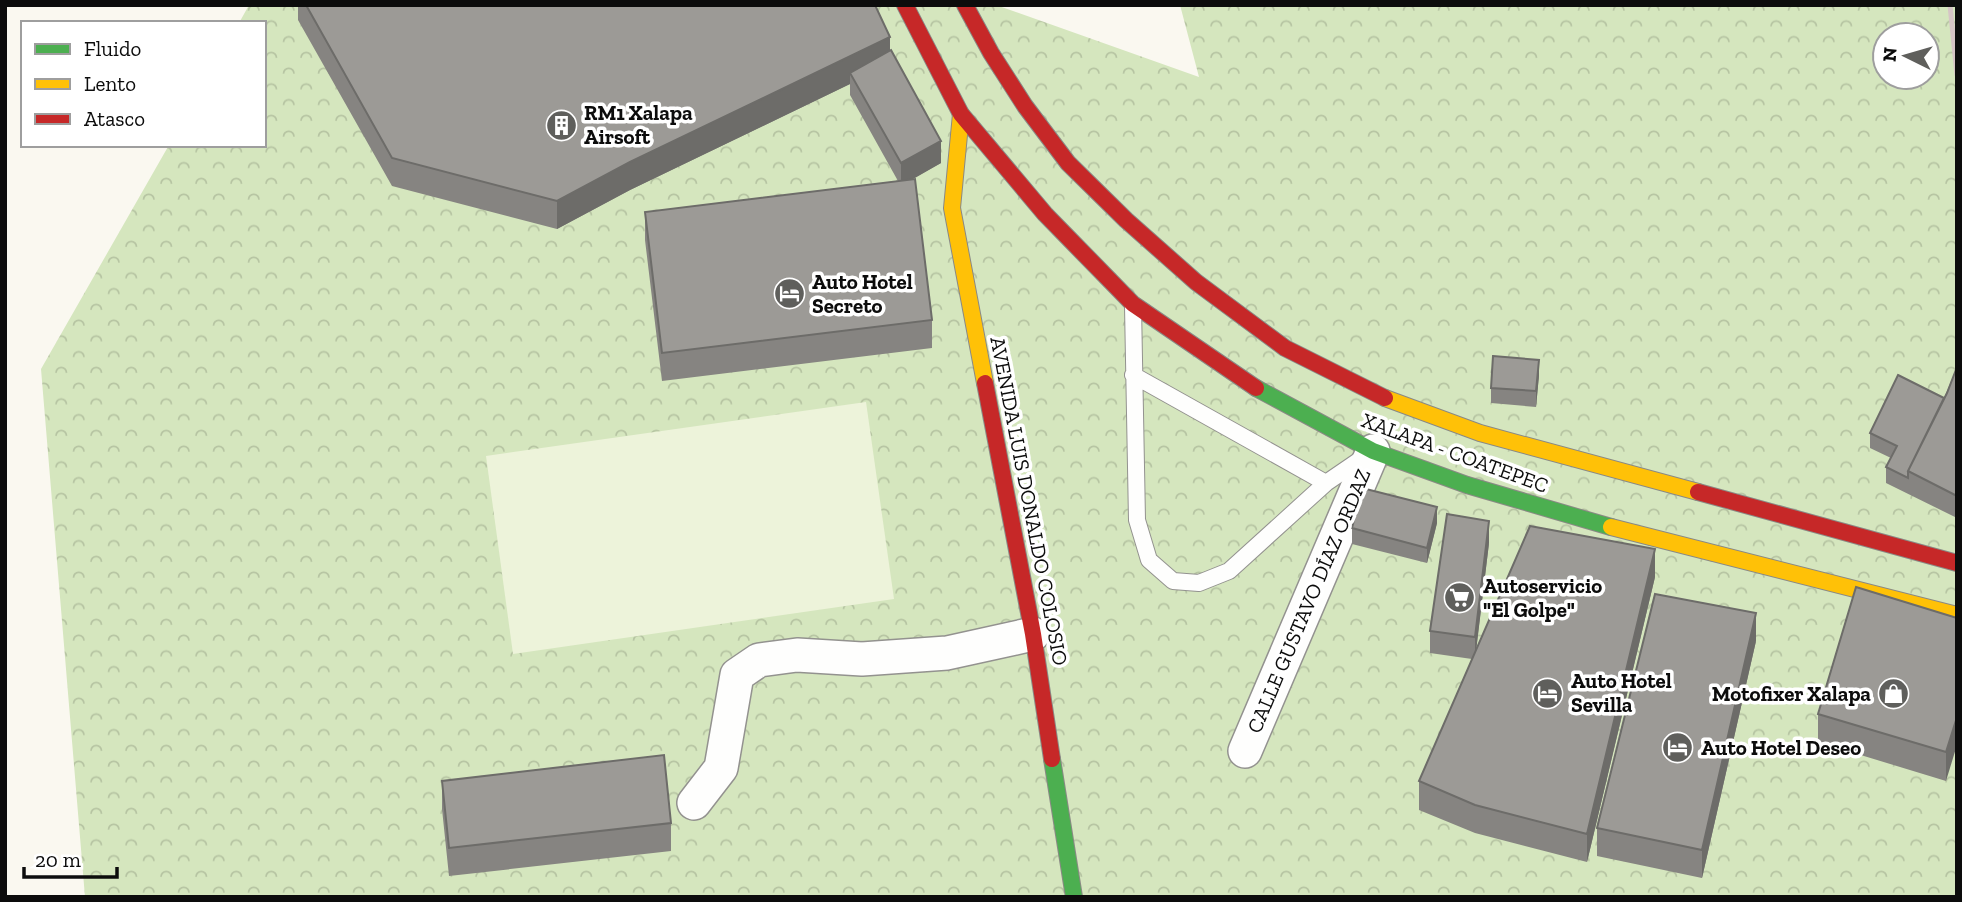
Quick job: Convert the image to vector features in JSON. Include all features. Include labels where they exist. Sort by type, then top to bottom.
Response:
[{"type":"main road","name":"XALAPA - COATEPEC","points":[[905,5],[961,114],[1045,214],[1133,304],[1247,383],[1373,451],[1643,550],[1957,615]]},
{"type":"main road","name":"XALAPA - COATEPEC","points":[[965,5],[1018,96],[1068,163],[1126,220],[1196,282],[1285,348],[1395,403],[1480,433],[1957,563]]},
{"type":"main road","name":"AVENIDA LUIS DONALDO COLOSIO","points":[[961,114],[953,208],[1033,634],[1074,897]]},
{"type":"street","name":"CALLE GUSTAVO DÍAZ ORDAZ","points":[[1245,751],[1373,451]]},
{"type":"street","points":[[694,803],[720,768],[737,675],[759,660],[797,654],[862,659],[947,653],[1033,634]]},
{"type":"lane","points":[[1133,304],[1137,520],[1149,561],[1173,581],[1199,583],[1229,571],[1326,483],[1373,451]]},
{"type":"lane","points":[[1133,375],[1326,483]]},
{"type":"green space","points":[[249,5],[996,5],[1199,77],[1180,5],[1957,5],[1957,897],[85,897],[41,369],[168,147],[266,147],[266,21],[240,21]]},
{"type":"green space","points":[[866,402],[894,599],[513,654],[486,456]]},
{"type":"building","name":"RM1 Xalapa Airsoft","points":[[306,5],[875,5],[890,37],[630,162],[557,201],[392,158]]},
{"type":"building","points":[[891,50],[941,141],[901,163],[850,73]]},
{"type":"building","name":"Auto Hotel Secreto","points":[[915,179],[932,320],[662,353],[645,212]]},
{"type":"building","points":[[1493,356],[1539,360],[1536,391],[1491,388]]},
{"type":"building","points":[[1957,367],[1957,496],[1908,471]]},
{"type":"building","points":[[1898,375],[1944,398],[1908,471],[1908,478],[1886,467],[1897,446],[1870,433]]},
{"type":"building","points":[[1362,488],[1437,507],[1427,548],[1352,528]]},
{"type":"building","name":"Autoservicio \"El Golpe\"","points":[[1447,514],[1489,521],[1475,637],[1430,631]]},
{"type":"building","name":"Auto Hotel Sevilla","points":[[1530,526],[1655,549],[1587,834],[1475,805],[1419,781]]},
{"type":"building","name":"Motofixer Xalapa","points":[[1856,587],[1957,618],[1957,717],[1946,752],[1818,714]]},
{"type":"building","name":"Auto Hotel Deseo","points":[[1655,594],[1756,613],[1702,850],[1597,828]]},
{"type":"building","points":[[664,755],[671,823],[449,848],[442,781]]},
{"type":"railway","points":[[1950,5],[1957,75]]},
{"type":"traffic: fast","points":[[1256,388],[1373,451],[1467,485],[1611,527]]},
{"type":"traffic: fast","points":[[1052,759],[1074,897]]},
{"type":"traffic: slow","points":[[961,114],[952,208],[985,383]]},
{"type":"traffic: slow","points":[[1385,398],[1480,433],[1698,492]]},
{"type":"traffic: slow","points":[[1611,527],[1957,615]]},
{"type":"traffic: jam","points":[[905,5],[961,114],[1045,214],[1133,304],[1256,388]]},
{"type":"traffic: jam","points":[[965,5],[991,53],[1025,106],[1068,163],[1126,220],[1196,282],[1285,348],[1385,398]]},
{"type":"traffic: jam","points":[[985,383],[1033,634],[1052,759]]},
{"type":"traffic: jam","points":[[1698,492],[1957,563]]},
{"type":"place","name":"RM1 Xalapa Airsoft","points":[[561,125]]},
{"type":"place","name":"Auto Hotel Secreto","points":[[789,294]]},
{"type":"place","name":"Autoservicio \"El Golpe\"","points":[[1460,598]]},
{"type":"place","name":"Auto Hotel Sevilla","points":[[1548,693]]},
{"type":"place","name":"Motofixer Xalapa","points":[[1894,694]]},
{"type":"place","name":"Auto Hotel Deseo","points":[[1678,748]]}]
